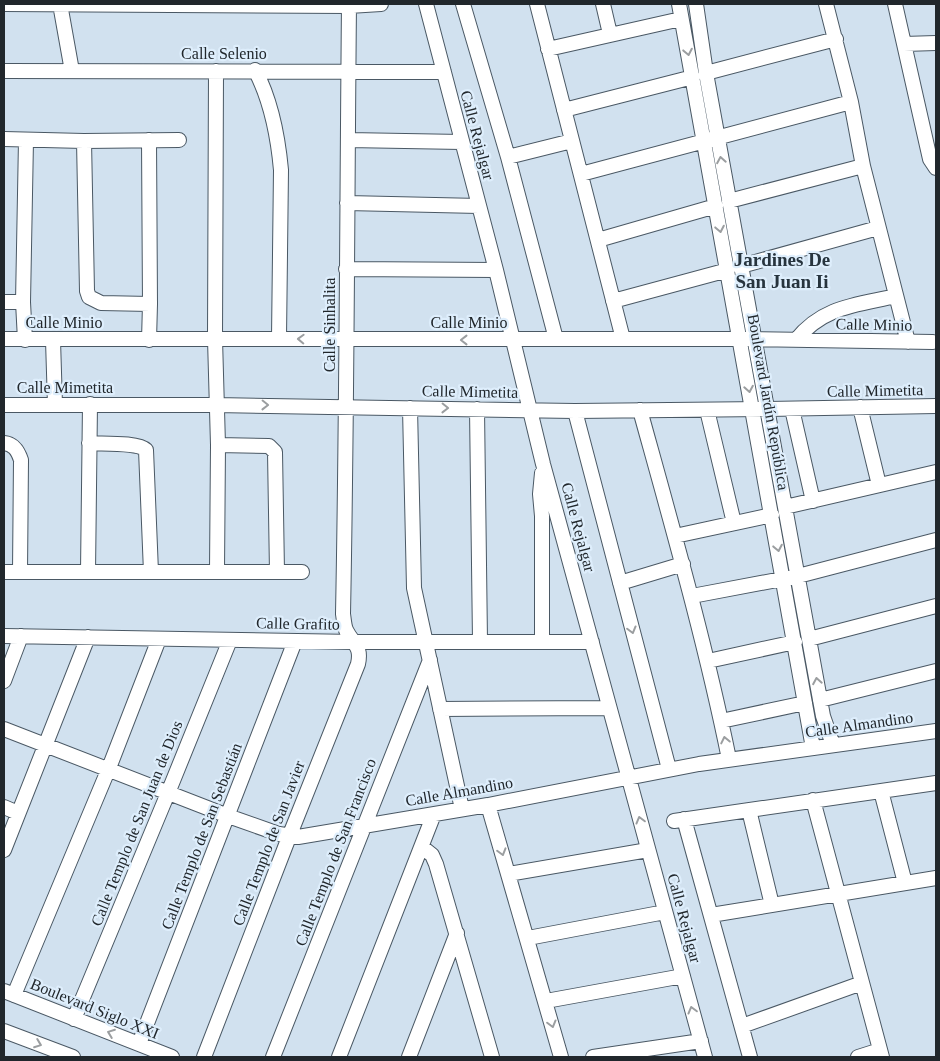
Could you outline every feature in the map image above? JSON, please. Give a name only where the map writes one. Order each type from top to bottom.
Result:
[{"type":"street","points":[[4,4],[381,4]]},
{"type":"street","name":"Calle Rejalgar","points":[[426,4],[496,270],[543,464],[705,1057]]},
{"type":"street","points":[[463,4],[508,157],[556,338]]},
{"type":"street","points":[[537,4],[623,339]]},
{"type":"street","points":[[603,4],[610,34]]},
{"type":"street","name":"Boulevard Jardín República","points":[[679,4],[681,18],[699,75],[734,268],[754,339],[768,410],[785,507],[795,642],[814,748]]},
{"type":"street","name":"Boulevard Jardín República","points":[[699,4],[699,75]]},
{"type":"street","points":[[826,4],[851,102],[863,166],[878,228],[908,342]]},
{"type":"street","points":[[894,4],[930,159],[936,168]]},
{"type":"street","points":[[60,5],[72,71]]},
{"type":"street","name":"Calle Sinhalita","points":[[349,5],[346,269],[347,407],[343,614],[346,629],[355,642]]},
{"type":"street","points":[[548,49],[681,18]]},
{"type":"street","points":[[564,110],[836,39]]},
{"type":"street","points":[[904,44],[936,43]]},
{"type":"street","points":[[255,70],[267,98],[280,150],[279,338]]},
{"type":"street","name":"Calle Selenio","points":[[4,71],[255,70],[444,72]]},
{"type":"street","points":[[216,71],[215,339],[218,445],[217,571]]},
{"type":"street","points":[[581,174],[711,141],[851,102]]},
{"type":"street","points":[[4,139],[56,141],[179,140]]},
{"type":"street","points":[[25,340],[26,140]]},
{"type":"street","points":[[148,140],[149,340]]},
{"type":"street","points":[[348,140],[462,142]]},
{"type":"street","points":[[84,141],[86,290],[89,297],[101,303],[150,304]]},
{"type":"street","points":[[508,157],[572,141]]},
{"type":"street","points":[[598,240],[863,166]]},
{"type":"street","points":[[347,203],[479,206]]},
{"type":"street","points":[[613,301],[878,228]]},
{"type":"street","name":"Boulevard Jardín República","points":[[734,268],[740,339],[772,515],[809,639],[825,726],[833,745]]},
{"type":"street","points":[[346,269],[496,270]]},
{"type":"street","points":[[796,340],[809,325],[837,309],[896,296]]},
{"type":"street","points":[[4,302],[24,302]]},
{"type":"street","name":"Calle Minio","points":[[4,340],[279,338],[512,340],[556,338],[933,342]]},
{"type":"street","points":[[53,340],[55,405]]},
{"type":"street","points":[[88,572],[90,404]]},
{"type":"street","name":"Calle Mimetita","points":[[4,405],[216,405],[530,410],[768,410],[936,406]]},
{"type":"street","points":[[860,407],[879,485]]},
{"type":"street","points":[[410,408],[413,571],[416,603],[462,809]]},
{"type":"street","points":[[477,409],[480,641]]},
{"type":"street","points":[[792,409],[813,501]]},
{"type":"street","points":[[575,410],[669,769]]},
{"type":"street","points":[[640,410],[692,596],[729,759]]},
{"type":"street","points":[[707,410],[734,523]]},
{"type":"street","points":[[4,443],[11,445],[17,450],[21,460],[20,572]]},
{"type":"street","points":[[89,443],[141,446],[146,450],[150,572]]},
{"type":"street","points":[[218,445],[269,446],[275,452],[276,572]]},
{"type":"street","points":[[542,642],[542,516],[540,494],[543,464]]},
{"type":"street","points":[[785,507],[936,472]]},
{"type":"street","points":[[675,536],[772,515]]},
{"type":"street","points":[[692,596],[791,577],[936,540]]},
{"type":"street","points":[[620,583],[683,564]]},
{"type":"street","points":[[4,572],[302,572]]},
{"type":"street","points":[[809,639],[936,606]]},
{"type":"street","name":"Calle Grafito","points":[[4,636],[355,642],[592,642]]},
{"type":"street","points":[[4,681],[21,636]]},
{"type":"street","points":[[4,850],[88,637]]},
{"type":"street","points":[[9,992],[109,768],[158,639]]},
{"type":"street","name":"Calle Templo de San Juan de Dios","points":[[74,1018],[230,640]]},
{"type":"street","name":"Calle Templo de San Sebastián","points":[[139,1044],[295,641]]},
{"type":"street","name":"Calle Templo de San Javier","points":[[204,1057],[358,664],[360,656],[355,642]]},
{"type":"street","points":[[708,661],[795,642]]},
{"type":"street","name":"Calle Templo de San Francisco","points":[[273,1057],[430,660]]},
{"type":"street","points":[[820,700],[936,671]]},
{"type":"street","points":[[721,721],[805,703]]},
{"type":"street","points":[[440,709],[609,708]]},
{"type":"street","name":"Calle Almandino","points":[[4,728],[228,816],[289,837],[306,836],[488,805],[729,759],[936,731]]},
{"type":"street","points":[[750,1057],[711,916],[679,820],[936,783]]},
{"type":"street","points":[[880,791],[905,883]]},
{"type":"street","points":[[813,800],[881,1054],[858,1057]]},
{"type":"street","points":[[488,805],[561,1057]]},
{"type":"street","points":[[4,807],[18,813]]},
{"type":"street","points":[[749,810],[772,905]]},
{"type":"street","points":[[339,1057],[434,814]]},
{"type":"street","points":[[422,847],[432,855],[436,864],[492,1057]]},
{"type":"street","points":[[508,874],[648,850]]},
{"type":"street","points":[[711,916],[936,878]]},
{"type":"street","points":[[528,938],[665,912]]},
{"type":"street","points":[[409,1057],[457,933]]},
{"type":"street","points":[[546,1001],[683,976]]},
{"type":"street","points":[[742,1026],[862,983]]},
{"type":"street","name":"Boulevard Siglo XXI","points":[[9,992],[172,1057]]},
{"type":"street","points":[[4,1031],[68,1056]]},
{"type":"street","points":[[592,1057],[701,1041]]},
{"type":"district","name":"Jardines De San Juan Ii","points":[[782,270]]}]
